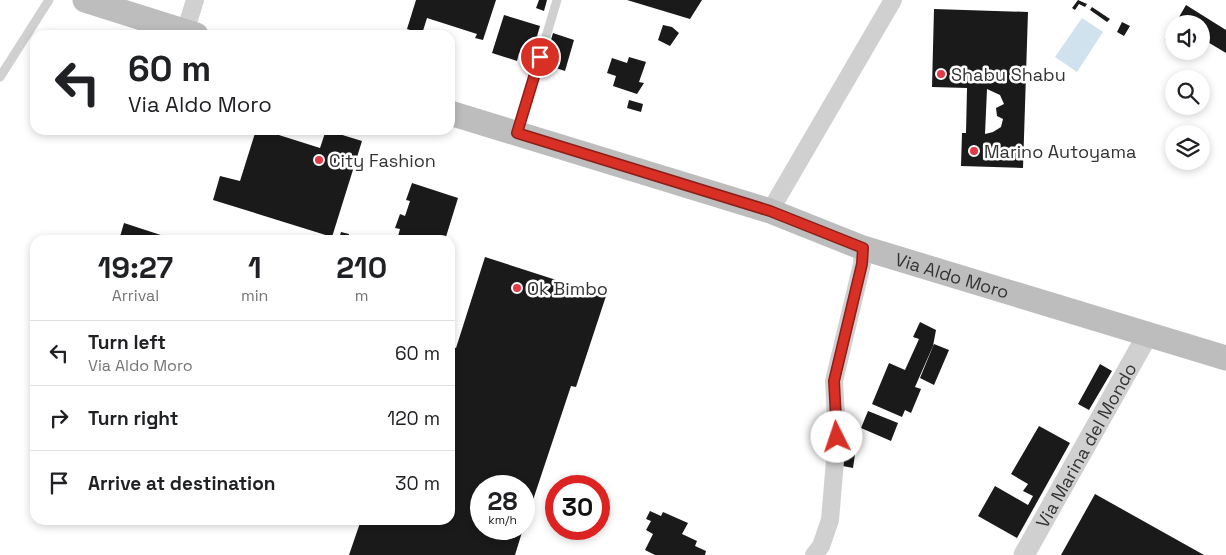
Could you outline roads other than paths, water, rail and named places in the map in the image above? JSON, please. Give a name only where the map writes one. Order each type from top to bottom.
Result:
[{"type":"main road","points":[[85,0],[180,30]]},
{"type":"main road","name":"Via Aldo Moro","points":[[455,114],[770,211],[863,248],[1226,358]]},
{"type":"street","points":[[190,30],[195,0]]},
{"type":"street","points":[[770,211],[893,0]]},
{"type":"street","points":[[814,555],[821,546],[830,520],[837,437],[834,381],[862,264],[863,248]]},
{"type":"street","name":"Via Marina del Mondo","points":[[1024,555],[1148,334]]},
{"type":"lane","points":[[0,77],[49,0]]},
{"type":"lane","points":[[517,133],[557,0]]},
{"type":"water","points":[[1082,18],[1103,32],[1077,72],[1055,57]]},
{"type":"place","name":"Shabu Shabu","points":[[941,74]]},
{"type":"place","name":"Marino Autoyama","points":[[974,151]]},
{"type":"place","name":"City Fashion","points":[[319,160]]},
{"type":"place","name":"Ok Bimbo","points":[[517,288]]}]
